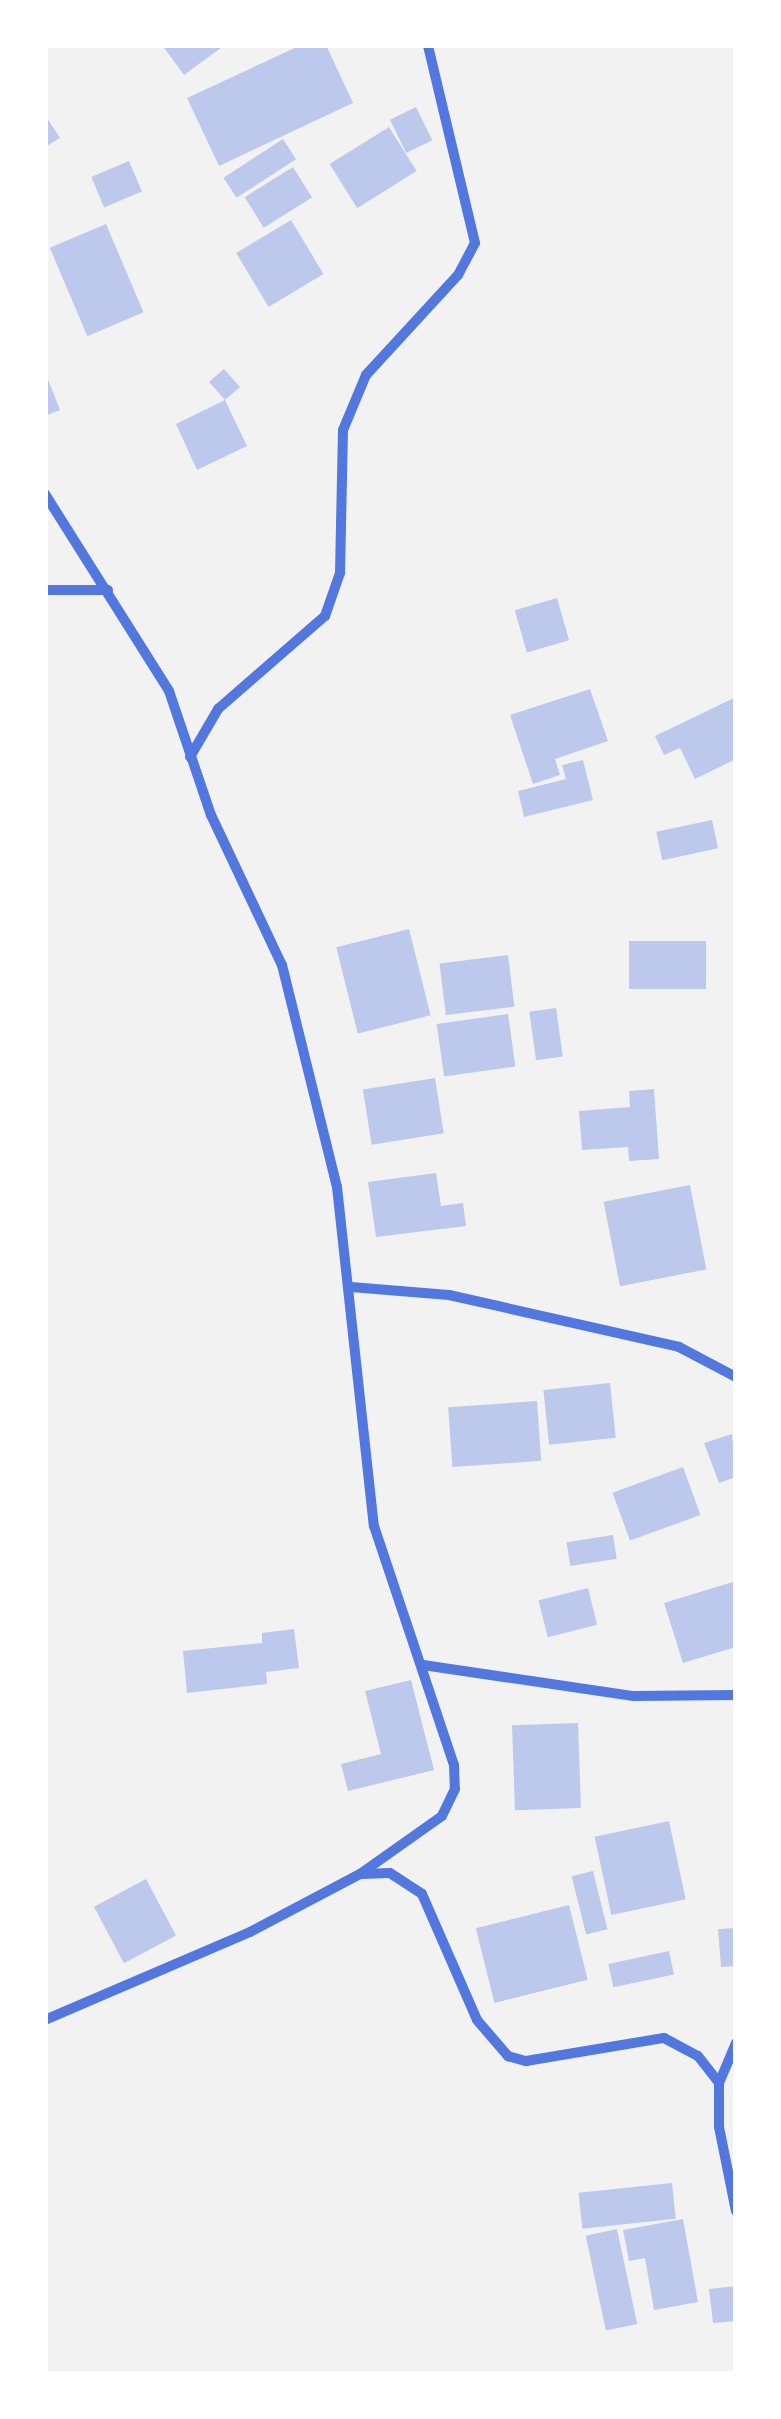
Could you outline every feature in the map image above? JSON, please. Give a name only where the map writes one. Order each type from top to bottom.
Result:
[{"type":"street","points":[[190,757],[218,709],[325,616],[340,573],[343,430],[366,374],[458,275],[475,243],[428,45]]},
{"type":"street","points":[[45,494],[168,690],[190,757],[282,965],[336,1186],[351,1286],[366,1484],[454,1765],[452,1803],[360,1874],[250,1932],[45,2020]]},
{"type":"street","points":[[45,590],[108,590]]},
{"type":"street","points":[[351,1286],[449,1296],[679,1347],[736,1377]]},
{"type":"street","points":[[423,1665],[634,1696],[736,1694]]},
{"type":"street","points":[[360,1874],[390,1873],[422,1894],[477,2020],[508,2056],[526,2060],[664,2038],[698,2056],[719,2084]]},
{"type":"street","points":[[736,2043],[719,2084],[720,2127],[736,2211]]},
{"type":"building","points":[[162,45],[225,45],[184,75]]},
{"type":"building","points":[[301,45],[326,45],[353,103],[219,166],[187,98]]},
{"type":"building","points":[[416,107],[432,140],[406,153],[390,120]]},
{"type":"building","points":[[45,115],[60,138],[45,147]]},
{"type":"building","points":[[389,127],[417,171],[357,208],[330,164]]},
{"type":"building","points":[[283,139],[296,159],[237,198],[223,178]]},
{"type":"building","points":[[129,161],[142,191],[104,207],[91,177]]},
{"type":"building","points":[[293,167],[312,198],[264,228],[245,197]]},
{"type":"building","points":[[291,220],[323,274],[269,307],[236,253]]},
{"type":"building","points":[[106,224],[144,312],[87,336],[50,248]]},
{"type":"building","points":[[224,369],[240,387],[225,400],[209,382]]},
{"type":"building","points":[[45,372],[60,410],[45,416]]},
{"type":"building","points":[[225,400],[247,446],[197,470],[176,424]]},
{"type":"building","points":[[557,598],[569,640],[527,652],[515,610]]},
{"type":"building","points":[[590,689],[608,741],[555,759],[560,775],[533,784],[510,715]]},
{"type":"building","points":[[736,697],[736,759],[695,779],[680,748],[664,755],[655,736]]},
{"type":"building","points":[[583,760],[593,800],[524,817],[518,791],[566,779],[562,765]]},
{"type":"building","points":[[712,820],[718,848],[662,860],[656,832]]},
{"type":"building","points":[[409,929],[431,1015],[358,1034],[336,947]]},
{"type":"building","points":[[629,941],[706,941],[706,989],[629,989]]},
{"type":"building","points":[[508,955],[514,1007],[446,1015],[440,963]]},
{"type":"building","points":[[556,1008],[563,1057],[536,1060],[529,1012]]},
{"type":"building","points":[[508,1014],[515,1066],[444,1077],[437,1024]]},
{"type":"building","points":[[435,1078],[444,1133],[372,1145],[363,1089]]},
{"type":"building","points":[[654,1089],[659,1159],[629,1161],[628,1147],[582,1150],[579,1111],[630,1107],[629,1091]]},
{"type":"building","points":[[436,1173],[441,1206],[463,1203],[466,1226],[376,1237],[368,1182]]},
{"type":"building","points":[[690,1185],[706,1269],[620,1286],[604,1202]]},
{"type":"building","points":[[610,1383],[616,1438],[549,1445],[543,1390]]},
{"type":"building","points":[[537,1401],[541,1461],[452,1467],[448,1407]]},
{"type":"building","points":[[732,1434],[736,1477],[719,1483],[704,1443]]},
{"type":"building","points":[[683,1467],[700,1515],[630,1541],[613,1493]]},
{"type":"building","points":[[613,1535],[617,1559],[570,1566],[567,1542]]},
{"type":"building","points":[[736,1581],[736,1647],[683,1663],[664,1603]]},
{"type":"building","points":[[588,1588],[597,1625],[548,1637],[539,1600]]},
{"type":"building","points":[[294,1629],[299,1668],[266,1672],[267,1684],[187,1693],[183,1651],[262,1643],[262,1633]]},
{"type":"building","points":[[411,1680],[434,1770],[348,1791],[341,1764],[381,1754],[365,1691]]},
{"type":"building","points":[[578,1723],[581,1808],[515,1810],[512,1725]]},
{"type":"building","points":[[669,1821],[686,1899],[611,1915],[595,1837]]},
{"type":"building","points":[[593,1871],[608,1929],[586,1935],[572,1876]]},
{"type":"building","points":[[146,1879],[176,1936],[124,1963],[94,1907]]},
{"type":"building","points":[[569,1905],[588,1980],[494,2003],[476,1928]]},
{"type":"building","points":[[736,1928],[736,1966],[721,1967],[718,1929]]},
{"type":"building","points":[[669,1951],[674,1974],[613,1987],[608,1964]]},
{"type":"building","points":[[672,2183],[676,2219],[582,2229],[579,2193]]},
{"type":"building","points":[[683,2219],[698,2302],[654,2310],[645,2258],[629,2261],[623,2230]]},
{"type":"building","points":[[617,2229],[637,2324],[606,2331],[586,2236]]},
{"type":"building","points":[[736,2286],[736,2321],[713,2323],[709,2289]]}]
